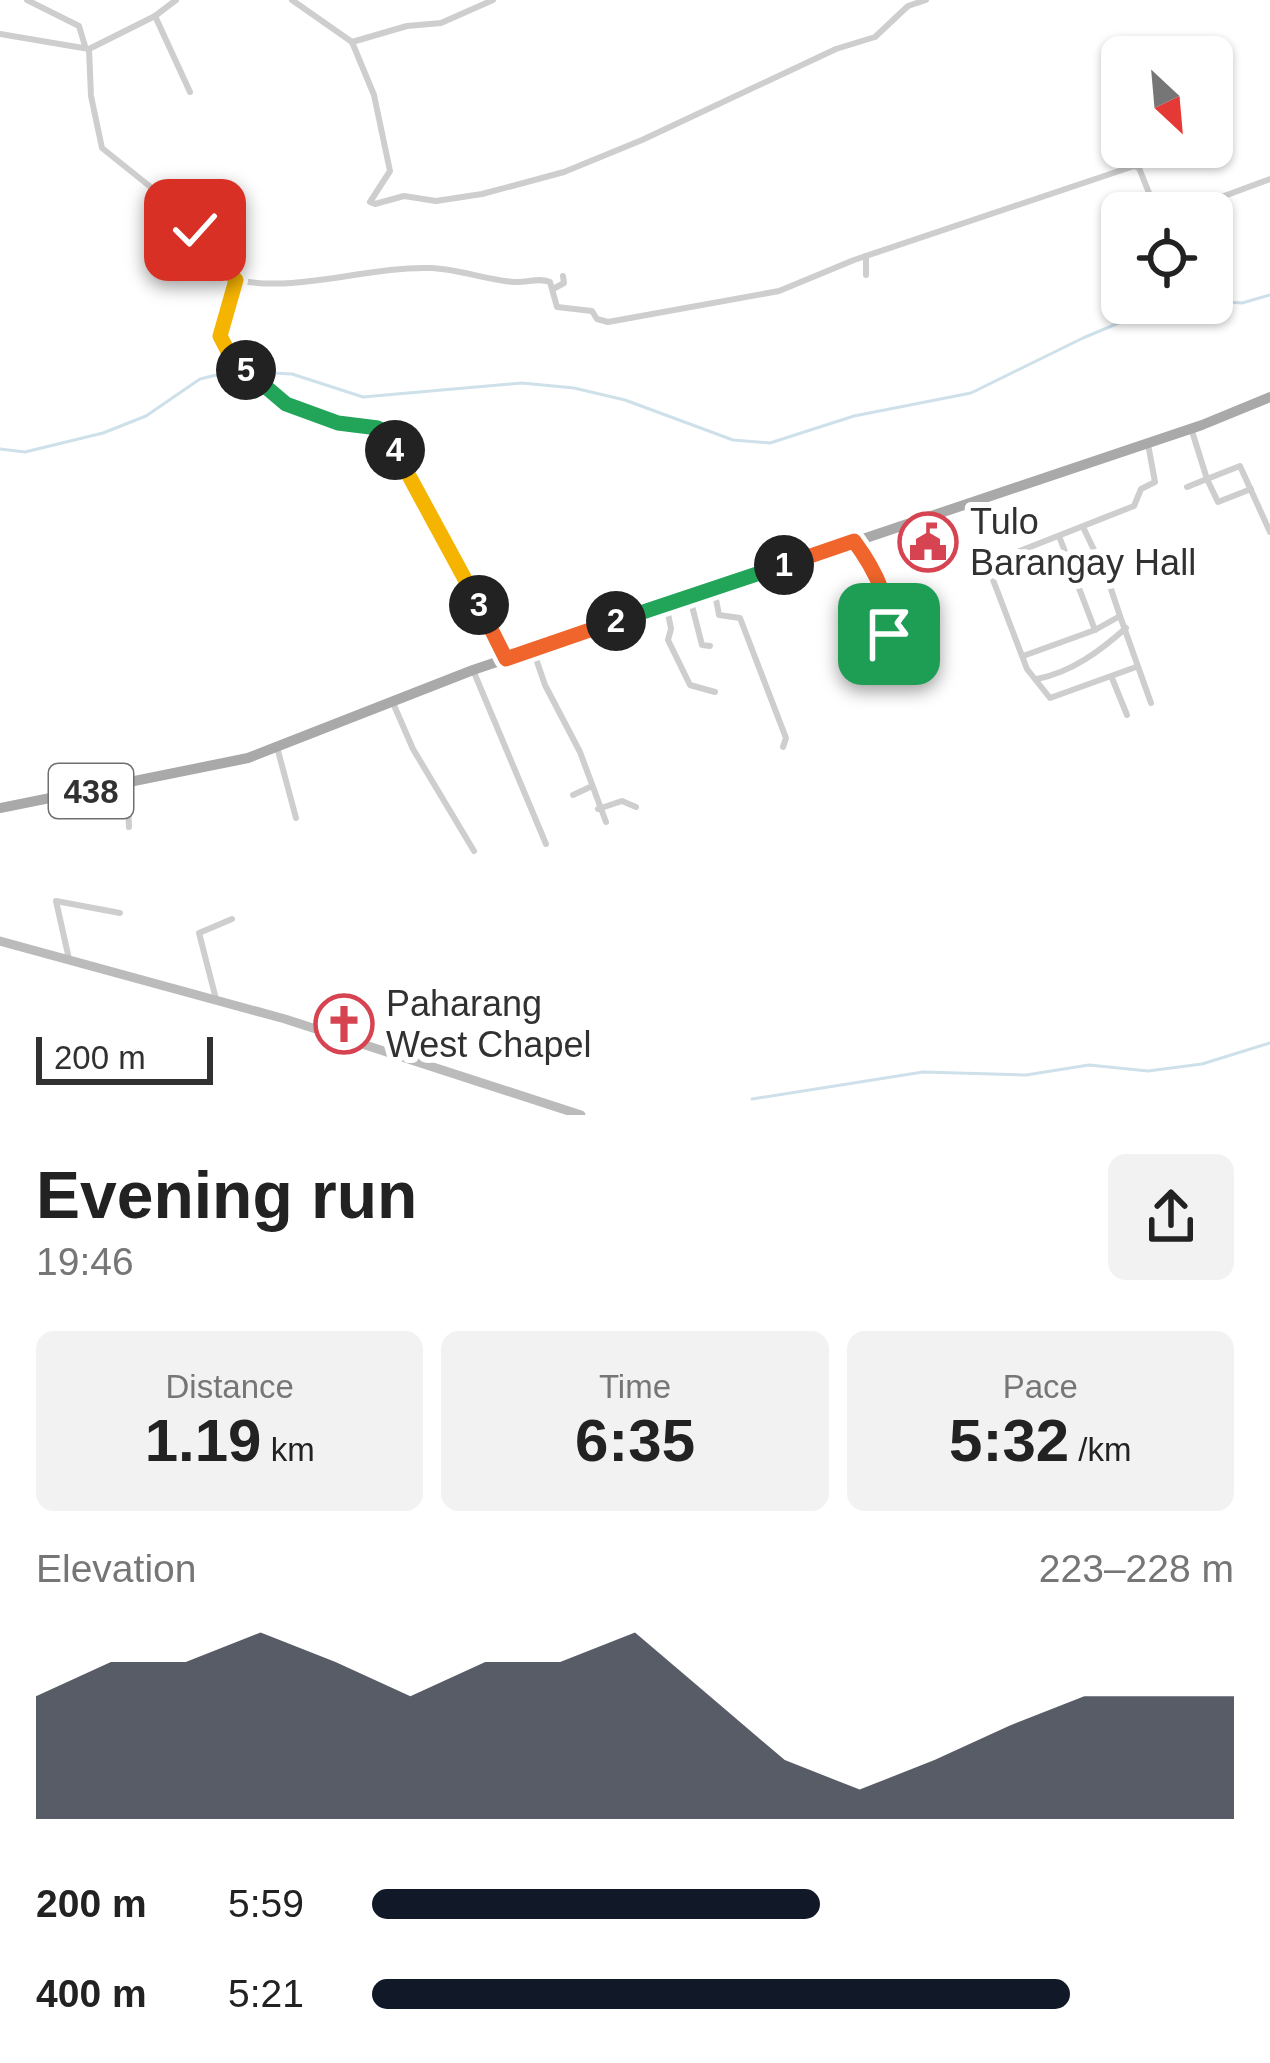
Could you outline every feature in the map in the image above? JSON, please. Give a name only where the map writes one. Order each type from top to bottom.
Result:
[{"type":"main road","name":"438","points":[[0,808],[218,766],[277,747],[473,670],[1191,428],[1270,397]]},
{"type":"street","points":[[27,0],[80,26],[103,148],[173,206],[236,280],[261,284],[432,268],[513,282],[544,278],[560,309],[592,311],[597,320],[608,322],[778,290],[1135,166],[1149,192]]},
{"type":"street","points":[[0,34],[87,48],[155,16],[176,0]]},
{"type":"street","points":[[292,0],[352,42],[374,95],[389,171],[370,202],[382,203],[404,196],[436,201],[498,191],[581,166],[836,50],[875,37],[908,6],[926,0]]},
{"type":"street","points":[[352,42],[406,26],[441,23],[493,0]]},
{"type":"street","points":[[155,16],[190,92]]},
{"type":"street","points":[[1233,193],[1270,179]]},
{"type":"street","points":[[158,233],[179,238],[217,259]]},
{"type":"street","points":[[866,256],[866,275]]},
{"type":"street","points":[[552,290],[564,283],[562,276]]},
{"type":"street","points":[[236,280],[220,336],[232,359],[286,404],[387,434],[506,659]]},
{"type":"street","points":[[1191,428],[1218,502],[1251,489]]},
{"type":"street","points":[[1136,667],[1054,698],[1022,656],[987,561],[1134,506],[1141,489],[1155,482],[1147,441]]},
{"type":"street","points":[[1187,487],[1240,466],[1270,532]]},
{"type":"street","points":[[1083,527],[1107,577],[1150,703]]},
{"type":"street","points":[[1059,536],[1095,630]]},
{"type":"street","points":[[854,541],[885,599],[890,641],[914,653]]},
{"type":"street","points":[[714,589],[718,615],[740,619],[786,739],[783,748]]},
{"type":"street","points":[[690,596],[702,645],[710,646]]},
{"type":"street","points":[[666,604],[671,629],[668,640],[690,685],[716,692]]},
{"type":"street","points":[[1022,656],[1120,616]]},
{"type":"street","points":[[1035,679],[1060,673],[1099,652],[1126,628]]},
{"type":"street","points":[[533,650],[545,686],[580,752],[605,821]]},
{"type":"street","points":[[473,670],[546,844]]},
{"type":"street","points":[[1112,678],[1126,715]]},
{"type":"street","points":[[392,700],[413,749],[474,851]]},
{"type":"street","points":[[277,747],[296,818]]},
{"type":"street","points":[[127,784],[129,827]]},
{"type":"street","points":[[573,796],[590,788]]},
{"type":"street","points":[[598,809],[624,801],[636,807]]},
{"type":"street","points":[[69,959],[56,901],[120,913]]},
{"type":"street","points":[[216,999],[199,933],[232,919]]},
{"type":"street","points":[[0,941],[216,999],[580,1115]]},
{"type":"waterway","points":[[1233,302],[1270,295]]},
{"type":"waterway","points":[[0,449],[25,452],[103,433],[146,416],[200,379],[233,371],[292,374],[363,397],[522,383],[574,388],[625,400],[733,440],[770,443],[854,416],[971,393],[1116,324]]},
{"type":"waterway","points":[[752,1099],[923,1072],[1026,1075],[1089,1065],[1148,1071],[1202,1064],[1270,1043]]},
{"type":"place","name":"Tulo Barangay Hall","points":[[928,542]]},
{"type":"place","name":"Paharang West Chapel","points":[[344,1024]]},
{"type":"route","points":[[195,230],[236,280],[220,336],[232,359],[286,404],[387,434],[506,659],[854,541],[885,599],[889,634]]}]
